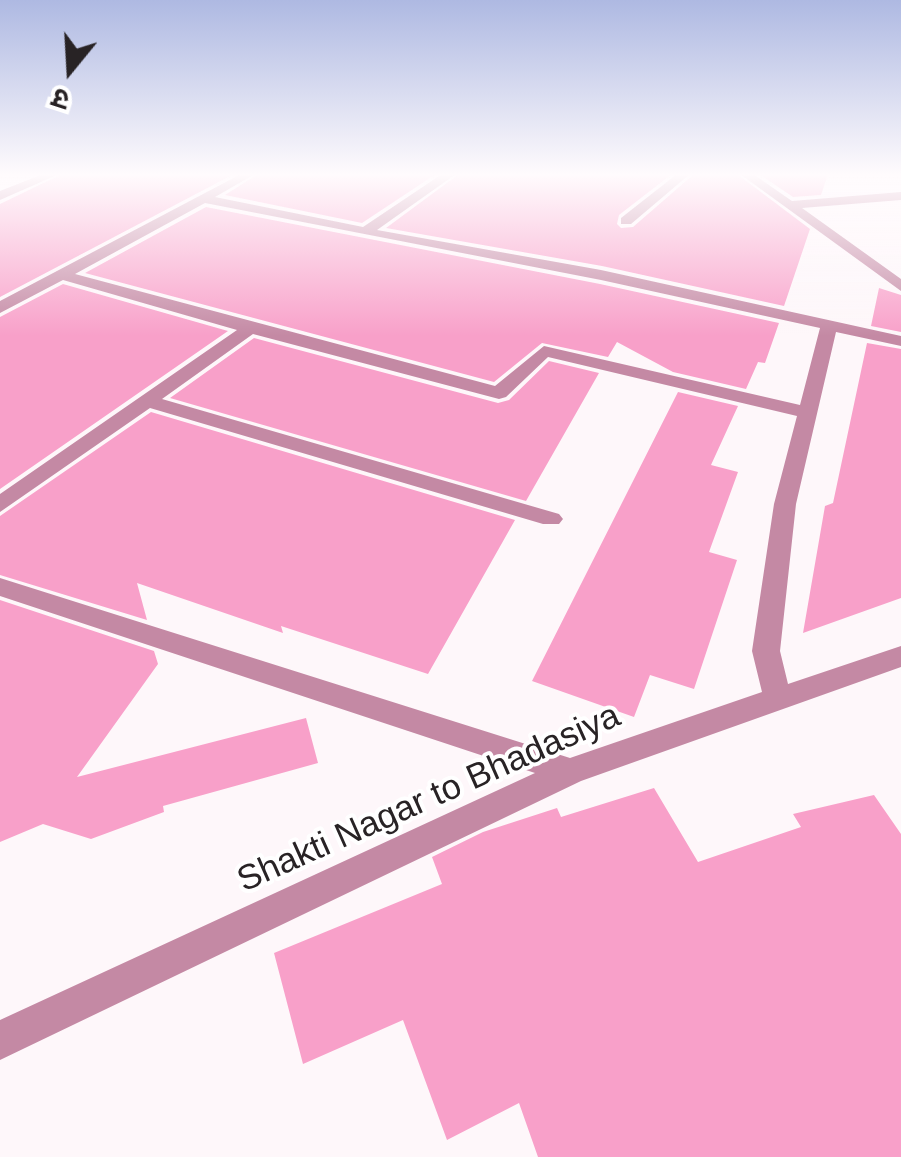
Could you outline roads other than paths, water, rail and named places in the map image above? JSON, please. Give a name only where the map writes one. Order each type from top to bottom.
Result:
[{"type":"street","points":[[0,308],[150,228]]},
{"type":"street","points":[[345,228],[601,275],[901,340]]},
{"type":"street","points":[[365,232],[371,228]]},
{"type":"street","points":[[822,228],[901,286]]},
{"type":"street","points":[[62,275],[499,393],[544,351],[809,413]]},
{"type":"street","points":[[778,699],[766,651],[786,504],[829,327]]},
{"type":"street","points":[[0,505],[250,328]]},
{"type":"street","points":[[146,401],[551,519]]},
{"type":"street","points":[[0,586],[570,771]]},
{"type":"street","name":"Shakti Nagar to Bhadasiya","points":[[0,1040],[570,771],[901,656]]}]
